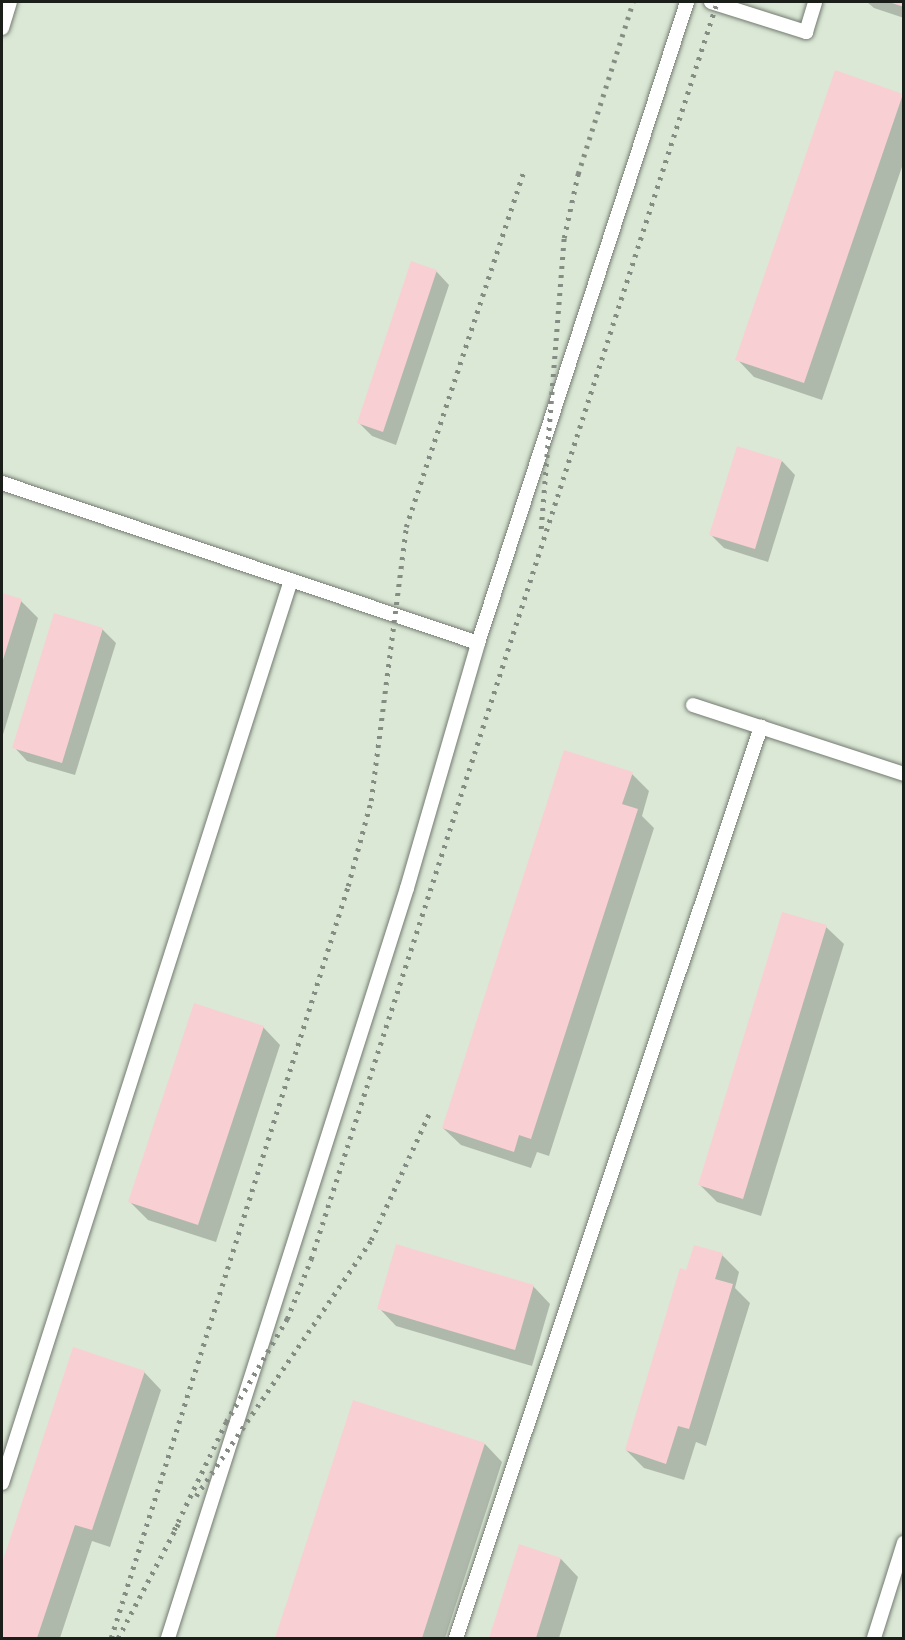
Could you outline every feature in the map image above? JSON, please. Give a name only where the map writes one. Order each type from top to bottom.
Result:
[{"type":"lane","points":[[2,28],[10,2]]},
{"type":"lane","points":[[168,1638],[404,900],[478,643],[687,2]]},
{"type":"lane","points":[[711,2],[806,32],[815,2]]},
{"type":"lane","points":[[2,483],[478,643]]},
{"type":"lane","points":[[2,1483],[291,580]]},
{"type":"lane","points":[[693,705],[903,774]]},
{"type":"lane","points":[[456,1638],[761,728]]},
{"type":"lane","points":[[874,1638],[903,1543]]},
{"type":"shaded area","points":[[2,2],[903,2],[903,1638],[2,1638]]},
{"type":"building","points":[[889,2],[904,2],[904,7]]},
{"type":"building","points":[[835,70],[903,94],[804,383],[735,360]]},
{"type":"building","points":[[411,261],[437,270],[383,432],[357,423]]},
{"type":"building","points":[[737,446],[782,460],[755,549],[709,535]]},
{"type":"building","points":[[2,593],[22,599],[2,663]]},
{"type":"building","points":[[54,613],[103,628],[62,763],[12,748]]},
{"type":"building","points":[[564,750],[633,772],[622,804],[638,809],[531,1139],[519,1135],[514,1152],[442,1128]]},
{"type":"building","points":[[782,912],[827,925],[743,1199],[698,1185]]},
{"type":"building","points":[[194,1003],[264,1026],[198,1225],[128,1202]]},
{"type":"building","points":[[396,1244],[534,1285],[515,1350],[377,1309]]},
{"type":"building","points":[[694,1245],[723,1253],[715,1279],[733,1284],[689,1429],[678,1426],[666,1464],[625,1450],[680,1268],[686,1270]]},
{"type":"building","points":[[73,1347],[145,1371],[92,1530],[75,1525],[37,1638],[2,1638],[2,1563]]},
{"type":"building","points":[[353,1400],[485,1443],[422,1638],[275,1638]]},
{"type":"building","points":[[519,1544],[561,1558],[536,1638],[489,1638]]},
{"type":"railway","points":[[541,529],[564,238],[578,174],[633,2]]},
{"type":"railway","points":[[174,1530],[226,1422],[287,1319],[311,1259],[717,2]]},
{"type":"railway","points":[[111,1638],[348,886],[371,801],[406,527],[523,173]]},
{"type":"railway","points":[[196,1496],[371,1240],[429,1114]]},
{"type":"railway","points":[[118,1638],[178,1524]]}]
